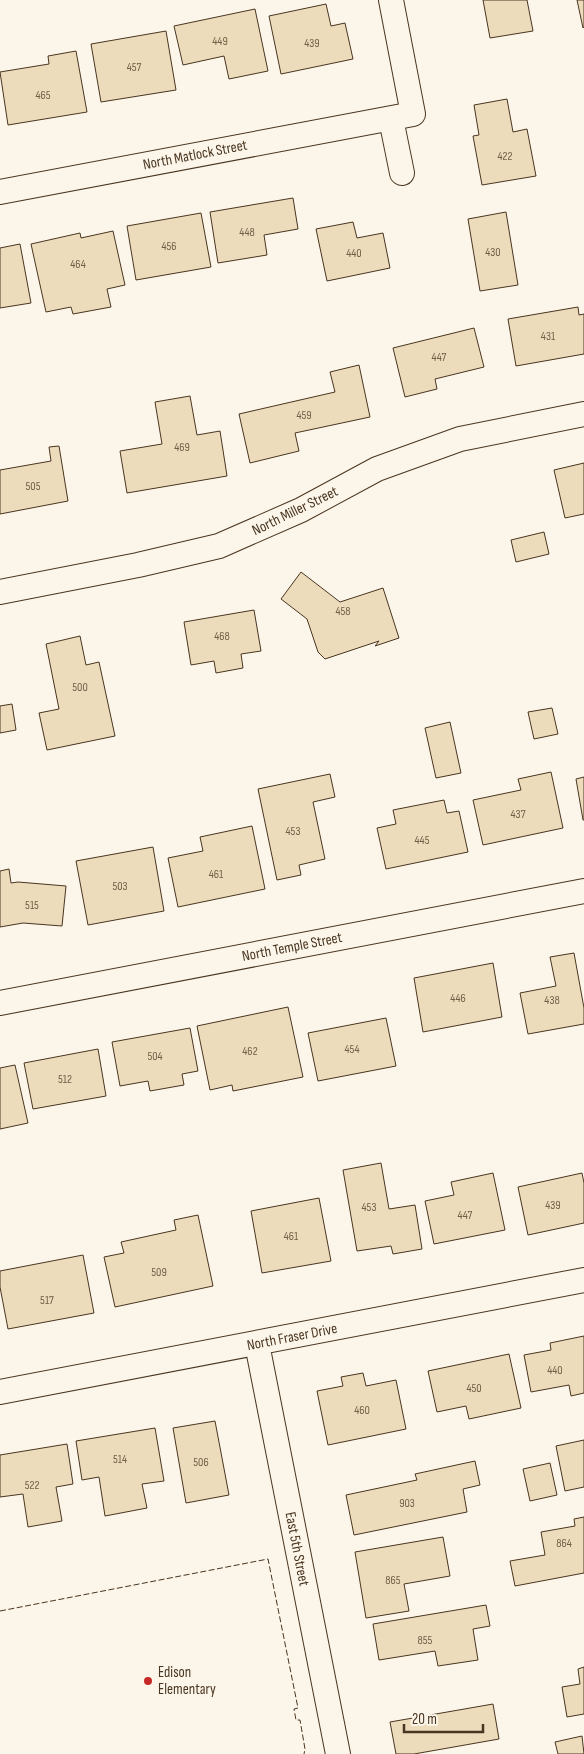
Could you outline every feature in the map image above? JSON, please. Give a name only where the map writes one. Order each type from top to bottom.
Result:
[{"type":"street","name":"North Matlock Street","points":[[0,192],[413,114],[391,0]]},
{"type":"street","points":[[391,118],[402,173]]},
{"type":"street","name":"North Miller Street","points":[[0,592],[138,565],[219,546],[301,510],[376,469],[460,439],[584,414]]},
{"type":"street","name":"North Temple Street","points":[[0,1002],[584,891]]},
{"type":"street","name":"North Fraser Drive","points":[[0,1392],[584,1280]]},
{"type":"street","name":"East 5th Street","points":[[256,1344],[338,1754]]},
{"type":"building","points":[[483,0],[527,0],[533,31],[490,38]]},
{"type":"building","points":[[577,0],[584,0],[583,28]]},
{"type":"building","points":[[326,4],[331,26],[345,23],[353,59],[281,74],[269,16]]},
{"type":"building","points":[[255,9],[268,71],[229,79],[224,56],[183,65],[174,26]]},
{"type":"building","points":[[166,31],[176,90],[101,102],[91,44]]},
{"type":"building","points":[[76,51],[87,112],[8,125],[0,72],[49,64],[48,56]]},
{"type":"building","points":[[507,99],[513,132],[527,129],[536,176],[482,185],[473,136],[479,135],[474,105]]},
{"type":"building","points":[[293,198],[298,229],[264,235],[267,255],[218,263],[210,212]]},
{"type":"building","points":[[506,212],[518,285],[480,291],[468,219]]},
{"type":"building","points":[[201,213],[211,267],[136,280],[127,226]]},
{"type":"building","points":[[353,222],[357,238],[383,233],[390,268],[327,281],[316,229]]},
{"type":"building","points":[[113,231],[125,285],[107,289],[111,307],[73,314],[71,307],[46,312],[31,244],[80,233],[81,238]]},
{"type":"building","points":[[20,244],[31,303],[0,308],[0,248]]},
{"type":"building","points":[[578,307],[579,315],[584,314],[584,354],[516,366],[508,319]]},
{"type":"building","points":[[474,328],[484,367],[435,379],[437,389],[405,397],[393,348]]},
{"type":"building","points":[[359,365],[370,417],[295,433],[299,451],[250,463],[239,414],[335,392],[330,372]]},
{"type":"building","points":[[190,396],[197,435],[220,431],[227,476],[127,493],[120,451],[162,444],[155,402]]},
{"type":"building","points":[[59,446],[68,501],[0,514],[0,470],[51,461],[49,447]]},
{"type":"building","points":[[584,463],[584,514],[565,518],[554,470]]},
{"type":"building","points":[[544,532],[549,554],[516,562],[511,540]]},
{"type":"building","points":[[301,572],[340,602],[383,588],[399,638],[375,646],[379,641],[325,659],[318,652],[307,619],[281,599]]},
{"type":"building","points":[[254,610],[261,651],[241,654],[243,668],[216,673],[214,661],[191,665],[184,622]]},
{"type":"building","points":[[80,636],[86,665],[99,662],[115,736],[47,750],[39,713],[59,709],[46,644]]},
{"type":"building","points":[[12,704],[16,730],[0,733],[0,706]]},
{"type":"building","points":[[552,708],[558,734],[534,739],[528,712]]},
{"type":"building","points":[[450,722],[461,773],[436,778],[425,728]]},
{"type":"building","points":[[551,772],[563,828],[483,845],[473,800],[521,790],[518,779]]},
{"type":"building","points":[[330,774],[335,797],[313,802],[325,859],[299,865],[301,875],[277,880],[258,789]]},
{"type":"building","points":[[584,777],[584,820],[583,820],[576,779]]},
{"type":"building","points":[[444,800],[447,813],[459,811],[468,852],[386,869],[377,828],[396,824],[393,810]]},
{"type":"building","points":[[252,826],[265,889],[178,907],[168,858],[203,851],[200,837]]},
{"type":"building","points":[[153,847],[164,911],[88,925],[76,861]]},
{"type":"building","points":[[9,869],[11,883],[66,886],[62,926],[23,923],[0,927],[0,871]]},
{"type":"building","points":[[574,953],[584,1008],[584,1024],[528,1034],[520,993],[556,986],[550,957]]},
{"type":"building","points":[[493,963],[502,1017],[423,1032],[414,978]]},
{"type":"building","points":[[288,1007],[303,1077],[233,1091],[232,1085],[210,1090],[197,1026]]},
{"type":"building","points":[[386,1018],[396,1066],[318,1081],[308,1033]]},
{"type":"building","points":[[190,1028],[198,1071],[182,1074],[184,1085],[150,1091],[148,1081],[120,1086],[112,1042]]},
{"type":"building","points":[[98,1049],[106,1096],[33,1109],[24,1063]]},
{"type":"building","points":[[15,1065],[28,1123],[0,1129],[0,1068]]},
{"type":"building","points":[[381,1163],[389,1209],[415,1205],[422,1249],[393,1254],[391,1246],[357,1251],[343,1170]]},
{"type":"building","points":[[493,1173],[505,1230],[434,1244],[425,1201],[454,1195],[451,1182]]},
{"type":"building","points":[[582,1173],[584,1183],[584,1223],[528,1235],[518,1187]]},
{"type":"building","points":[[319,1198],[331,1261],[262,1273],[251,1211]]},
{"type":"building","points":[[198,1215],[213,1286],[115,1307],[104,1257],[124,1253],[121,1242],[176,1230],[174,1220]]},
{"type":"building","points":[[83,1255],[94,1313],[8,1329],[0,1287],[0,1271]]},
{"type":"building","points":[[584,1336],[584,1393],[571,1396],[569,1385],[531,1392],[524,1355],[551,1350],[550,1343]]},
{"type":"building","points":[[509,1354],[521,1408],[469,1419],[466,1406],[437,1412],[428,1371]]},
{"type":"building","points":[[363,1373],[366,1386],[396,1380],[406,1429],[328,1445],[317,1391],[343,1386],[341,1377]]},
{"type":"building","points":[[215,1421],[229,1495],[186,1503],[173,1428]]},
{"type":"building","points":[[155,1428],[164,1481],[142,1484],[147,1508],[105,1516],[99,1477],[82,1480],[76,1441]]},
{"type":"building","points":[[584,1440],[584,1487],[565,1491],[556,1446]]},
{"type":"building","points":[[67,1444],[73,1484],[56,1487],[62,1521],[28,1527],[23,1494],[0,1497],[0,1455]]},
{"type":"building","points":[[475,1461],[480,1485],[463,1489],[467,1512],[354,1535],[346,1495],[417,1480],[415,1474]]},
{"type":"building","points":[[550,1463],[557,1495],[530,1501],[523,1469]]},
{"type":"building","points":[[584,1517],[584,1573],[515,1586],[510,1561],[545,1555],[541,1532],[575,1526],[574,1519]]},
{"type":"building","points":[[443,1537],[450,1576],[404,1584],[409,1611],[366,1618],[355,1552]]},
{"type":"building","points":[[486,1605],[490,1626],[473,1629],[478,1660],[438,1666],[435,1651],[379,1660],[373,1624]]},
{"type":"building","points":[[584,1667],[584,1714],[567,1717],[562,1687],[580,1684],[578,1669]]},
{"type":"building","points":[[493,1704],[499,1739],[414,1754],[396,1754],[390,1722]]},
{"type":"building","points":[[582,1736],[584,1754],[558,1754],[555,1742]]},
{"type":"fence","points":[[0,1611],[268,1559],[298,1708],[294,1709],[296,1720],[300,1720],[305,1749],[304,1754]]},
{"type":"place","name":"Edison Elementary","points":[[148,1681]]}]
